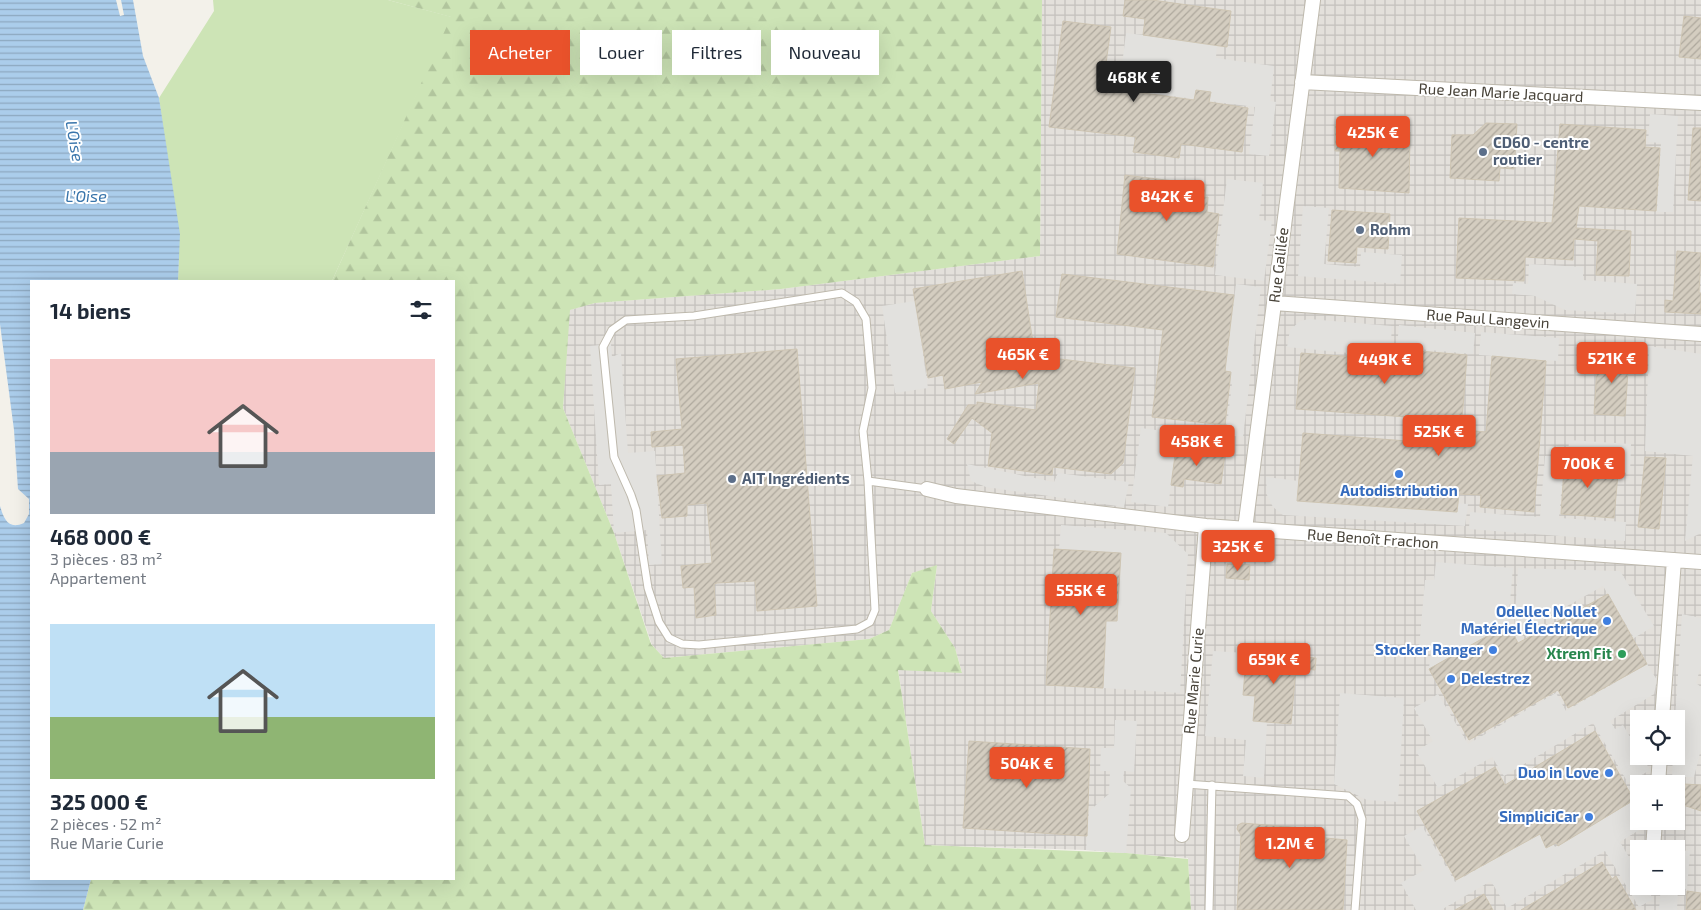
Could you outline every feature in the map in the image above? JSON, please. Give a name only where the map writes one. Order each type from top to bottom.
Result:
[{"type":"street","name":"Rue Galilée","points":[[1245,529],[1313,0]]},
{"type":"street","name":"Rue Jean Marie Jacquard","points":[[1302,82],[1701,103]]},
{"type":"street","name":"Rue Paul Langevin","points":[[1274,303],[1701,334]]},
{"type":"street","name":"Rue Benoît Frachon","points":[[927,489],[956,496],[1206,526],[1701,562]]},
{"type":"street","name":"Rue Marie Curie","points":[[1182,835],[1206,526]]},
{"type":"street","points":[[1663,710],[1674,560]]},
{"type":"lane","points":[[842,293],[856,302],[866,319],[872,388],[863,431],[868,481],[875,610],[870,622],[857,629],[699,645],[682,644],[670,638],[659,622],[648,588],[633,502],[614,457],[603,347],[612,330],[626,320],[694,316],[842,293]]},
{"type":"lane","points":[[868,481],[927,489]]},
{"type":"lane","points":[[1186,784],[1348,796],[1357,804],[1362,819],[1355,910]]},
{"type":"lane","points":[[1209,910],[1212,785]]},
{"type":"shaded area","points":[[1042,0],[1701,0],[1701,910],[1191,910],[1188,858],[1086,850],[925,845],[898,669],[962,672],[955,648],[931,611],[937,566],[912,573],[889,630],[869,639],[664,658],[652,645],[614,533],[563,408],[569,310],[595,303],[781,289],[1040,256]]},
{"type":"shaded area","points":[[1126,33],[1217,44],[1216,58],[1274,66],[1270,101],[1276,102],[1269,156],[1249,154],[1255,107],[1119,89]]},
{"type":"shaded area","points":[[1650,114],[1678,116],[1673,212],[1657,212],[1661,143],[1648,142]]},
{"type":"shaded area","points":[[1227,179],[1263,183],[1259,220],[1272,221],[1264,281],[1215,275]]},
{"type":"shaded area","points":[[1303,206],[1329,208],[1324,264],[1360,267],[1361,252],[1402,255],[1400,284],[1298,276]]},
{"type":"shaded area","points":[[1529,264],[1583,267],[1583,280],[1637,284],[1635,314],[1565,310],[1535,296],[1512,294],[1513,283],[1528,284]]},
{"type":"shaded area","points":[[1236,284],[1261,287],[1243,437],[1226,435],[1232,383],[1224,381]]},
{"type":"shaded area","points":[[915,301],[928,388],[895,393],[882,306]]},
{"type":"shaded area","points":[[1309,319],[1392,326],[1390,357],[1287,347],[1290,330],[1300,321]]},
{"type":"shaded area","points":[[1399,325],[1475,333],[1473,354],[1397,347]]},
{"type":"shaded area","points":[[1481,332],[1559,338],[1558,361],[1479,355]]},
{"type":"shaded area","points":[[611,344],[612,357],[621,353],[628,453],[655,451],[662,564],[649,565],[647,530],[614,533],[611,484],[599,485],[590,346]]},
{"type":"shaded area","points":[[1649,346],[1701,354],[1701,533],[1685,541],[1693,456],[1645,451]]},
{"type":"shaded area","points":[[1141,428],[1178,433],[1168,507],[1131,502]]},
{"type":"shaded area","points":[[1569,440],[1631,444],[1630,473],[1601,471],[1601,458],[1568,457]]},
{"type":"shaded area","points":[[1545,456],[1564,457],[1559,518],[1626,522],[1625,541],[1469,529],[1470,512],[1540,517]]},
{"type":"shaded area","points":[[967,464],[1054,482],[1058,473],[1129,482],[1124,507],[986,487],[971,481]]},
{"type":"shaded area","points":[[1266,477],[1299,481],[1297,492],[1468,504],[1465,526],[1283,515],[1273,507],[1267,495]]},
{"type":"shaded area","points":[[1061,525],[1166,533],[1188,554],[1180,693],[1103,688],[1106,621],[1117,621],[1121,553],[1059,549]]},
{"type":"shaded area","points":[[1436,562],[1513,568],[1508,624],[1429,669],[1431,649],[1419,648],[1425,580],[1434,580]]},
{"type":"shaded area","points":[[1518,568],[1620,571],[1654,626],[1634,638],[1603,586],[1522,631],[1514,630]]},
{"type":"shaded area","points":[[1682,614],[1701,618],[1701,666],[1696,683],[1701,687],[1701,749],[1694,777],[1672,775],[1673,765],[1685,765],[1685,710],[1676,710]]},
{"type":"shaded area","points":[[1213,651],[1246,653],[1243,695],[1255,696],[1253,720],[1267,722],[1264,778],[1243,776],[1246,740],[1205,736]]},
{"type":"shaded area","points":[[1647,664],[1657,680],[1654,694],[1610,721],[1615,729],[1623,725],[1630,737],[1630,765],[1647,765],[1650,770],[1642,775],[1630,775],[1630,782],[1628,783],[1593,723],[1504,776],[1492,757],[1438,788],[1416,751],[1433,741],[1414,708],[1438,694],[1468,744],[1556,693],[1566,711]]},
{"type":"shaded area","points":[[1340,693],[1404,698],[1398,802],[1367,800],[1334,784]]},
{"type":"shaded area","points":[[1115,720],[1137,721],[1134,772],[1124,771],[1123,781],[1131,788],[1126,853],[1086,850],[1089,811],[1109,794],[1110,771],[1100,771],[1101,748],[1114,748]]},
{"type":"shaded area","points":[[1630,803],[1630,830],[1639,830],[1620,842],[1630,859],[1630,892],[1605,851],[1507,908],[1491,881],[1441,910],[1416,910],[1401,883],[1424,870],[1404,836],[1422,826],[1455,882],[1545,830],[1555,847]]},
{"type":"shaded area","points":[[1685,851],[1690,851],[1687,889],[1685,889]]},
{"type":"shaded area","points":[[1632,895],[1651,895],[1653,899],[1639,907]]},
{"type":"shaded area","points":[[1660,895],[1678,895],[1677,910],[1659,910]]},
{"type":"green space","points":[[213,0],[388,0],[452,17],[332,280],[178,280],[179,244],[159,98],[214,11]]},
{"type":"green space","points":[[388,0],[1042,0],[1040,256],[781,289],[595,303],[570,310],[563,408],[614,533],[651,644],[664,658],[869,639],[889,630],[912,573],[937,565],[931,611],[955,648],[962,673],[898,670],[925,845],[1126,853],[1188,859],[1191,910],[83,910],[91,880],[455,880],[455,280],[332,280],[451,17]]},
{"type":"water","name":"L’Oise","points":[[0,0],[116,0],[120,16],[124,15],[121,0],[133,0],[143,56],[159,98],[180,234],[178,280],[30,280],[30,880],[91,880],[83,910],[0,910],[0,506],[5,519],[10,524],[19,525],[24,523],[29,514],[29,499],[18,489],[14,430],[0,324]]},
{"type":"building","points":[[1125,0],[1152,0],[1231,11],[1227,47],[1143,35],[1145,19],[1123,16]]},
{"type":"building","points":[[1684,16],[1701,18],[1701,59],[1679,57]]},
{"type":"building","points":[[1063,21],[1111,27],[1104,78],[1122,80],[1121,90],[1194,100],[1196,90],[1211,92],[1209,102],[1248,108],[1242,152],[1181,144],[1179,158],[1133,152],[1136,137],[1049,127]]},
{"type":"building","points":[[1340,120],[1360,120],[1360,129],[1410,132],[1409,193],[1339,188],[1340,151],[1335,151],[1335,125]]},
{"type":"building","name":"CD60 - centre routier","points":[[1486,123],[1517,124],[1514,169],[1500,168],[1499,181],[1450,178],[1452,135],[1473,135]]},
{"type":"building","points":[[1560,124],[1646,130],[1645,147],[1660,148],[1656,211],[1579,206],[1576,228],[1631,231],[1629,276],[1596,275],[1598,241],[1574,239],[1573,260],[1525,257],[1524,281],[1456,278],[1459,218],[1552,223]]},
{"type":"building","points":[[1693,128],[1701,128],[1701,201],[1688,200]]},
{"type":"building","points":[[1125,175],[1206,185],[1205,197],[1208,197],[1207,212],[1219,214],[1213,267],[1117,254]]},
{"type":"building","name":"Rohm","points":[[1332,210],[1390,214],[1388,249],[1357,247],[1356,263],[1328,261]]},
{"type":"building","points":[[1677,251],[1701,253],[1699,293],[1701,293],[1701,314],[1665,312],[1665,300],[1673,301]]},
{"type":"building","points":[[1022,271],[1035,356],[1135,368],[1123,463],[1111,474],[1053,467],[1052,475],[988,466],[992,433],[972,418],[954,444],[947,439],[968,405],[977,405],[977,402],[1036,410],[1039,383],[975,394],[982,382],[945,389],[943,375],[928,378],[913,289]]},
{"type":"building","points":[[1062,274],[1234,295],[1225,371],[1231,372],[1225,425],[1152,417],[1163,330],[1056,317]]},
{"type":"building","name":"AIT Ingrédients","points":[[797,349],[817,606],[757,611],[755,581],[717,583],[714,584],[716,615],[696,618],[694,587],[683,588],[681,566],[712,563],[707,503],[687,505],[687,516],[662,518],[657,476],[685,473],[683,445],[652,447],[651,432],[682,429],[676,359]]},
{"type":"building","points":[[1394,349],[1467,355],[1462,421],[1296,409],[1301,353],[1393,360]]},
{"type":"building","points":[[1598,353],[1629,355],[1625,416],[1594,414]]},
{"type":"building","points":[[1492,356],[1546,361],[1534,512],[1480,507],[1481,495],[1459,494],[1457,512],[1297,501],[1303,433],[1407,441],[1407,439],[1422,443],[1473,447],[1474,431],[1486,432]]},
{"type":"building","points":[[1176,448],[1225,454],[1221,484],[1184,479],[1183,487],[1171,485]]},
{"type":"building","points":[[1565,454],[1592,456],[1591,472],[1618,474],[1614,518],[1561,514]]},
{"type":"building","points":[[1645,457],[1666,458],[1659,529],[1638,527]]},
{"type":"building","points":[[1054,549],[1121,553],[1117,621],[1106,621],[1103,688],[1046,685]]},
{"type":"building","points":[[1227,564],[1250,565],[1249,580],[1226,578]]},
{"type":"building","points":[[1608,594],[1647,664],[1568,708],[1558,690],[1469,740],[1429,669],[1508,624],[1518,643]]},
{"type":"building","points":[[1256,653],[1316,658],[1315,670],[1296,668],[1291,724],[1253,721],[1255,696],[1243,695],[1246,659],[1255,660]]},
{"type":"building","points":[[1595,731],[1630,793],[1630,802],[1558,846],[1556,843],[1546,848],[1540,834],[1456,880],[1417,811],[1495,767],[1505,785]]},
{"type":"building","points":[[969,741],[1090,749],[1087,836],[963,828]]},
{"type":"building","points":[[1685,784],[1701,785],[1701,811],[1685,806]]},
{"type":"building","points":[[1242,823],[1316,829],[1315,837],[1347,840],[1343,910],[1237,910],[1241,835],[1237,829],[1238,825]]},
{"type":"building","points":[[1602,862],[1612,879],[1616,876],[1636,910],[1521,910]]},
{"type":"building","points":[[1687,891],[1701,893],[1701,910],[1686,910]]},
{"type":"building","points":[[1484,894],[1493,910],[1455,910]]},
{"type":"place","name":"CD60 - centre routier","points":[[1483,152]]},
{"type":"place","name":"Rohm","points":[[1360,230]]},
{"type":"place","name":"Autodistribution","points":[[1399,474]]},
{"type":"place","name":"AIT Ingrédients","points":[[732,479]]},
{"type":"place","name":"Odellec Nollet Matériel Électrique","points":[[1607,621]]},
{"type":"place","name":"Stocker Ranger","points":[[1493,650]]},
{"type":"place","name":"Xtrem Fit","points":[[1622,654]]},
{"type":"place","name":"Delestrez","points":[[1451,679]]},
{"type":"place","name":"Duo in Love","points":[[1609,773]]},
{"type":"place","name":"SimpliciCar","points":[[1589,817]]},
{"type":"water label","name":"L'Oise","points":[[75,141]]}]
